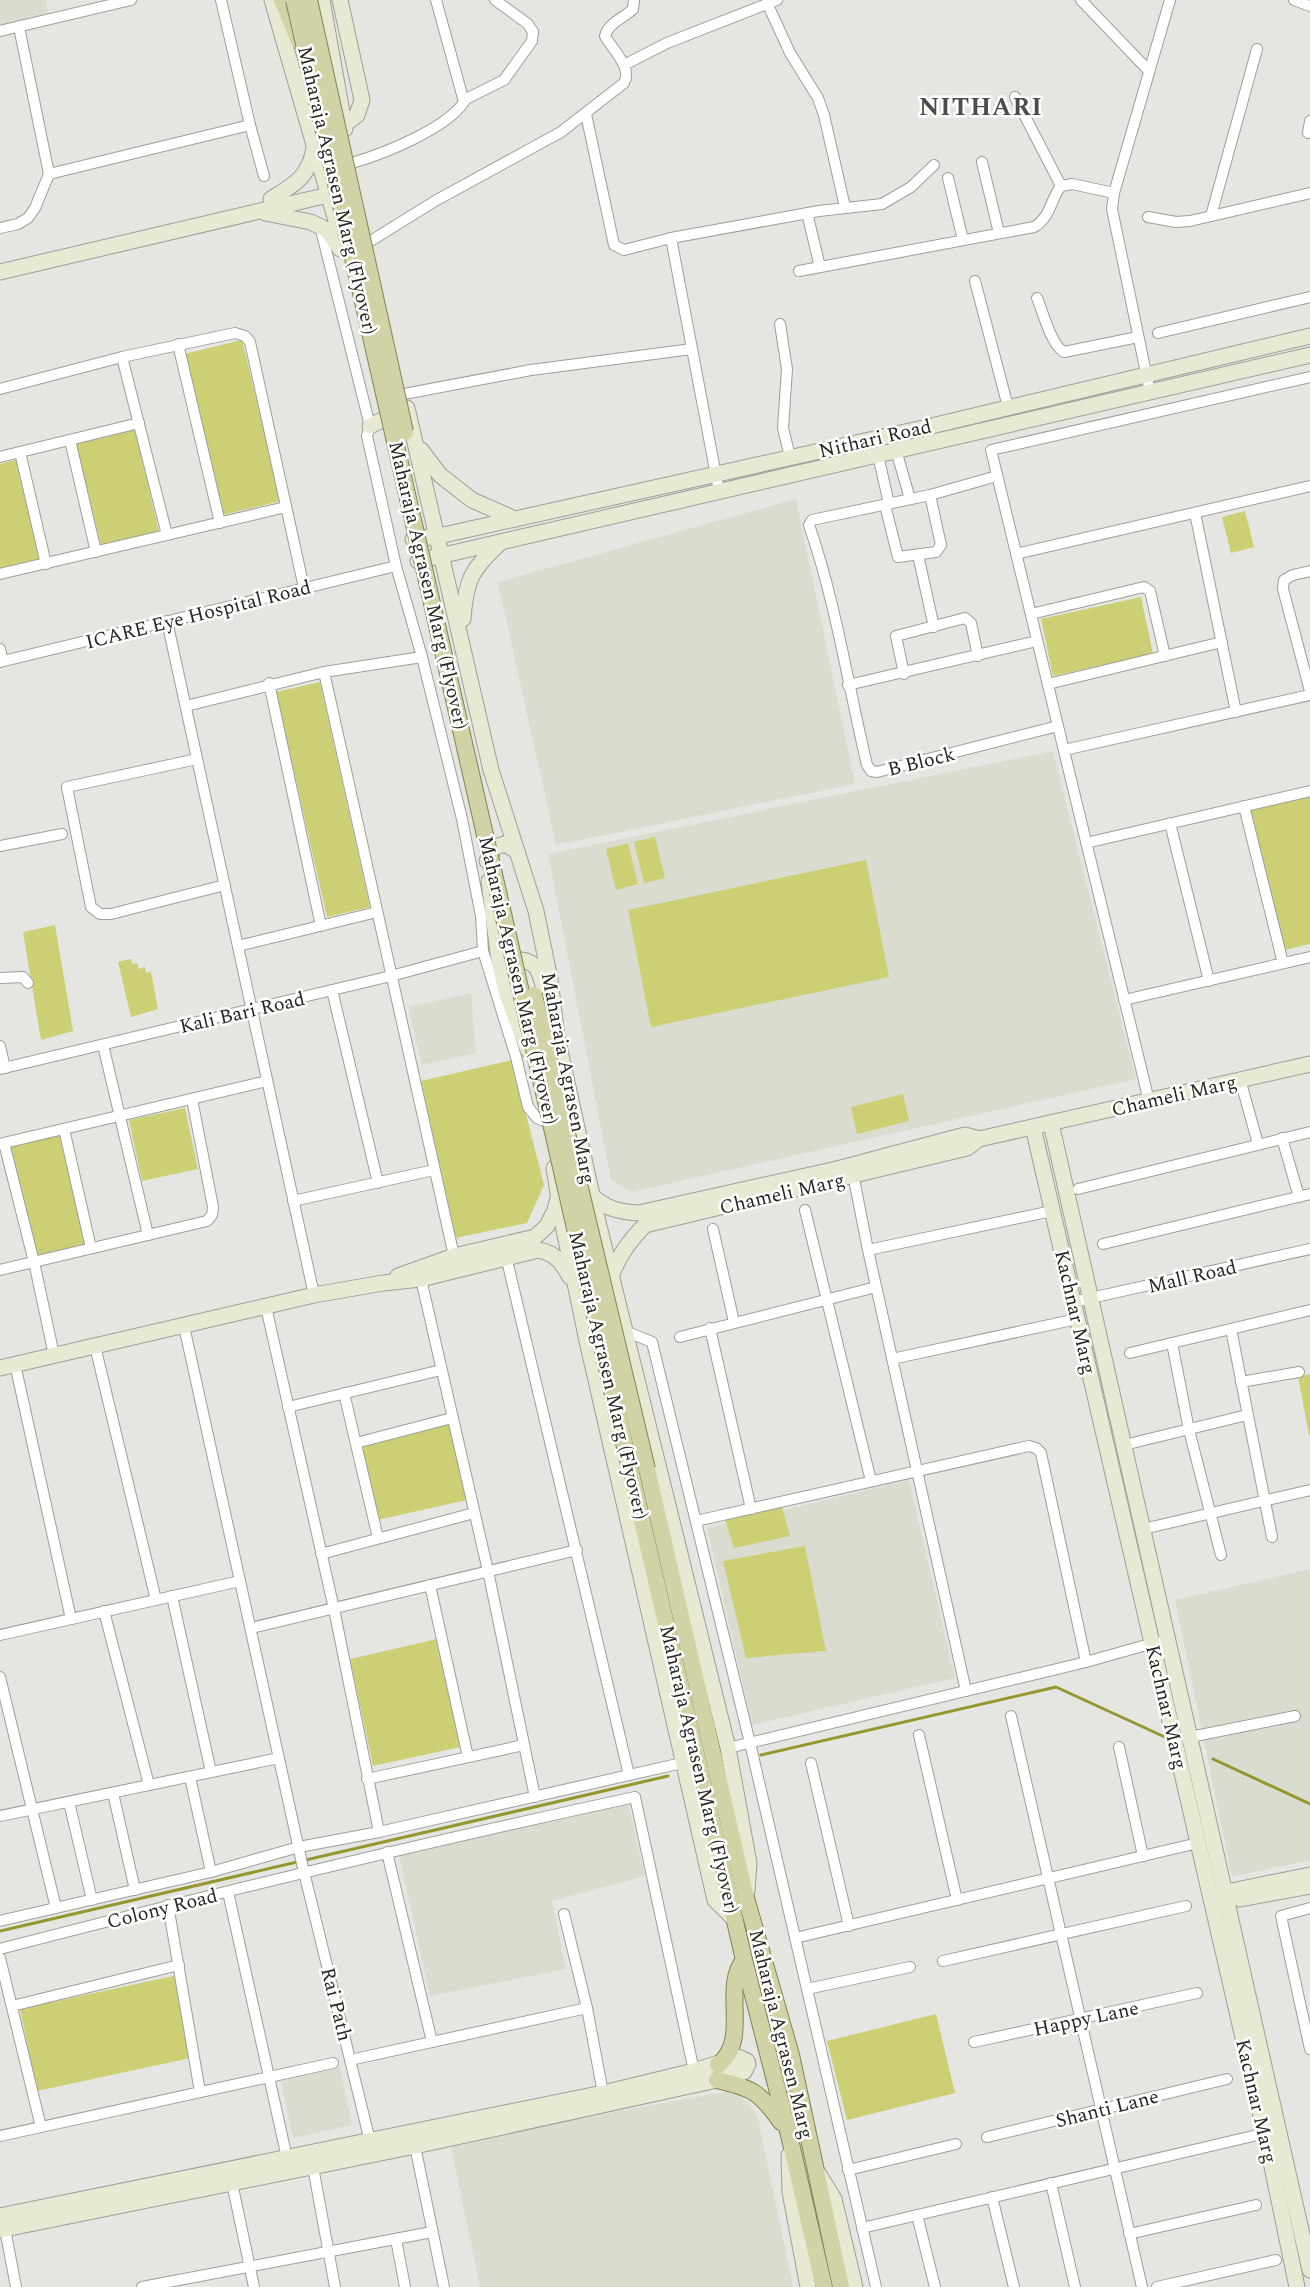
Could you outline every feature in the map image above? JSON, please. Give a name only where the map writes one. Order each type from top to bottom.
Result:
[{"type":"main road","points":[[282,0],[307,56]]},
{"type":"main road","name":"Maharaja Agrasen Marg (Flyover)","points":[[309,1],[307,56],[724,1836],[746,1898]]},
{"type":"main road","name":"Maharaja Agrasen Marg (Flyover)","points":[[309,1],[724,1836],[736,1920],[744,1960]]},
{"type":"main road","name":"Maharaja Agrasen Marg","points":[[746,1898],[791,2055],[841,2287]]},
{"type":"main road","points":[[744,1960],[737,1969],[734,1979],[736,2019],[732,2039],[717,2072],[757,2093],[788,2132]]},
{"type":"main road","name":"Maharaja Agrasen Marg","points":[[744,1960],[788,2132],[824,2287]]},
{"type":"street","points":[[0,31],[131,0]]},
{"type":"street","points":[[221,0],[264,176]]},
{"type":"street","name":"Maharaja Agrasen Marg","points":[[272,0],[315,143],[347,260],[386,418],[484,838],[499,961],[508,995],[526,1043],[547,1122],[558,1194],[587,1340],[682,1763],[715,1900],[736,1920]]},
{"type":"street","points":[[340,0],[362,100],[361,108],[357,115],[344,125]]},
{"type":"street","points":[[352,163],[380,154],[416,136],[448,118],[461,107],[464,100],[436,0]]},
{"type":"street","points":[[464,100],[492,88],[504,80],[532,41],[533,32],[528,24],[495,0]]},
{"type":"street","points":[[369,242],[435,200],[561,132],[586,114],[606,95],[624,83],[627,74],[624,65],[605,36],[606,30],[611,25],[633,9],[634,0]]},
{"type":"street","points":[[1081,0],[1149,71]]},
{"type":"street","points":[[1150,392],[1112,209],[1114,193],[1170,0]]},
{"type":"street","points":[[1294,0],[1310,6]]},
{"type":"street","name":"Maharaja Agrasen Marg","points":[[309,1],[344,125],[404,394],[462,635],[491,770],[536,911],[550,979],[558,1037],[592,1196],[728,1748],[749,1863],[746,1898]]},
{"type":"street","points":[[624,65],[666,43],[772,2],[790,54],[818,98],[824,115],[845,206]]},
{"type":"street","points":[[0,228],[18,224],[28,218],[35,208],[49,174],[19,27]]},
{"type":"street","points":[[1211,216],[1257,49]]},
{"type":"street","points":[[1015,97],[1061,186]]},
{"type":"street","points":[[586,114],[614,245],[624,250],[671,238],[845,206],[882,204],[910,187],[934,165]]},
{"type":"street","points":[[1308,133],[1310,122]]},
{"type":"street","points":[[49,174],[250,125]]},
{"type":"street","points":[[271,199],[300,179],[311,165],[315,143]]},
{"type":"street","points":[[982,162],[999,233]]},
{"type":"street","points":[[948,178],[963,240]]},
{"type":"street","points":[[799,271],[1034,227],[1043,222],[1049,213],[1055,194],[1061,186],[1072,184],[1114,193]]},
{"type":"street","points":[[0,262],[271,199],[327,190]]},
{"type":"street","points":[[0,272],[259,212],[327,190]]},
{"type":"street","points":[[1148,217],[1176,222],[1211,216],[1310,193]]},
{"type":"street","points":[[259,212],[311,222],[320,226],[327,230],[347,260]]},
{"type":"street","points":[[807,213],[820,267]]},
{"type":"street","points":[[320,226],[370,426],[367,436],[396,566],[422,657],[462,819],[481,916],[483,951],[516,1057],[528,1107],[536,1118],[547,1122]]},
{"type":"street","points":[[671,238],[719,491]]},
{"type":"street","points":[[975,281],[1008,407]]},
{"type":"street","points":[[1158,333],[1310,297]]},
{"type":"street","points":[[1037,298],[1054,340],[1059,349],[1064,352],[1138,337]]},
{"type":"street","points":[[780,324],[787,369],[784,428],[790,457]]},
{"type":"street","points":[[0,389],[178,344],[235,333],[244,336],[250,342],[304,588]]},
{"type":"street","name":"Nithari Road","points":[[414,539],[438,536],[516,519],[923,428],[1310,336]]},
{"type":"street","points":[[178,344],[220,523]]},
{"type":"street","points":[[404,394],[531,370],[692,349]]},
{"type":"street","points":[[418,561],[1310,355]]},
{"type":"street","points":[[122,357],[167,535]]},
{"type":"street","points":[[1149,1100],[991,450],[1310,377]]},
{"type":"street","points":[[370,426],[386,418]]},
{"type":"street","points":[[0,457],[139,423]]},
{"type":"street","points":[[923,428],[927,444]]},
{"type":"street","points":[[70,440],[96,552]]},
{"type":"street","points":[[417,445],[440,476],[472,500],[516,519]]},
{"type":"street","points":[[896,450],[910,499]]},
{"type":"street","points":[[20,452],[46,564]]},
{"type":"street","points":[[878,455],[898,557],[936,552],[941,544],[930,495]]},
{"type":"street","name":"B Block","points":[[997,476],[930,495],[812,520],[808,525],[824,568],[848,685],[867,765],[871,771],[877,772],[1058,726]]},
{"type":"street","points":[[1016,554],[1310,486]]},
{"type":"street","points":[[0,574],[286,507]]},
{"type":"street","points":[[1195,512],[1236,712]]},
{"type":"street","points":[[462,635],[464,596],[476,566],[502,541]]},
{"type":"street","points":[[918,555],[934,627]]},
{"type":"street","name":"ICARE Eye Hospital Road","points":[[1,661],[396,566]]},
{"type":"street","points":[[1310,571],[1293,575],[1284,580],[1283,589],[1310,691]]},
{"type":"street","points":[[1031,614],[1144,587],[1148,588],[1165,656]]},
{"type":"street","points":[[904,674],[896,636],[965,618],[969,620],[978,656]]},
{"type":"street","points":[[167,621],[314,1295]]},
{"type":"street","points":[[848,685],[904,674],[1038,641]]},
{"type":"street","points":[[1048,684],[1222,642]]},
{"type":"street","points":[[0,649],[1,661]]},
{"type":"street","points":[[186,706],[269,684],[324,672],[422,657]]},
{"type":"street","points":[[324,672],[454,1256]]},
{"type":"street","points":[[269,684],[321,926]]},
{"type":"street","points":[[1064,750],[1310,695]]},
{"type":"street","points":[[197,759],[67,787],[91,907],[100,914],[111,914],[225,885]]},
{"type":"street","points":[[1086,842],[1310,791]]},
{"type":"street","points":[[1244,806],[1283,963]]},
{"type":"street","points":[[1170,823],[1209,981]]},
{"type":"street","points":[[0,846],[62,834]]},
{"type":"street","points":[[487,861],[495,848],[505,844],[517,851]]},
{"type":"street","points":[[238,946],[376,912]]},
{"type":"street","name":"Kali Bari Road","points":[[3,1068],[391,976],[483,951]]},
{"type":"street","points":[[1124,1000],[1310,957]]},
{"type":"street","points":[[520,1028],[523,1014],[512,971],[513,967],[522,960],[531,961],[537,966],[558,1037]]},
{"type":"street","points":[[0,978],[23,977],[28,982]]},
{"type":"street","points":[[332,990],[378,1183]]},
{"type":"street","points":[[103,1044],[148,1235]]},
{"type":"street","points":[[0,1046],[3,1068]]},
{"type":"street","name":"Chameli Marg","points":[[611,1278],[618,1258],[631,1238],[644,1225],[852,1171],[965,1135],[979,1139],[1310,1064]]},
{"type":"street","points":[[1240,1080],[1258,1144]]},
{"type":"street","points":[[54,1355],[34,1262],[2,1144],[267,1081]]},
{"type":"street","points":[[0,1270],[207,1221],[212,1215],[213,1208],[192,1099]]},
{"type":"street","name":"Kachnar Marg","points":[[1051,1123],[1190,1737],[1219,1899],[1272,2131],[1310,2270]]},
{"type":"street","name":"Kachnar Marg","points":[[1033,1127],[1198,1843],[1219,1899]]},
{"type":"street","points":[[64,1129],[91,1248]]},
{"type":"street","points":[[1078,1189],[1310,1132]]},
{"type":"street","points":[[1282,1138],[1299,1196]]},
{"type":"street","points":[[294,1202],[434,1170]]},
{"type":"street","points":[[852,1171],[966,1691]]},
{"type":"street","name":"Chameli Marg","points":[[592,1196],[603,1205],[617,1211],[639,1213],[852,1171]]},
{"type":"street","points":[[0,1368],[314,1295],[383,1283],[421,1279],[535,1237],[546,1226],[555,1210],[558,1194]]},
{"type":"street","points":[[1103,1244],[1310,1194]]},
{"type":"street","points":[[805,1210],[871,1481]]},
{"type":"street","points":[[868,1250],[1052,1212]]},
{"type":"street","points":[[714,1228],[734,1322]]},
{"type":"street","name":"Mall Road","points":[[1073,1302],[1310,1249]]},
{"type":"street","points":[[504,1250],[577,1550],[629,1775]]},
{"type":"street","points":[[383,1283],[454,1256],[504,1250],[538,1250],[549,1252],[562,1262],[577,1290]]},
{"type":"street","points":[[421,1279],[488,1572],[535,1797]]},
{"type":"street","points":[[680,1337],[876,1287]]},
{"type":"street","points":[[266,1307],[334,1609],[379,1832]]},
{"type":"street","points":[[1130,1353],[1310,1310]]},
{"type":"street","points":[[892,1360],[1077,1319]]},
{"type":"street","name":"Rai Path","points":[[184,1326],[303,1867],[370,2141]]},
{"type":"street","points":[[710,1328],[751,1509]]},
{"type":"street","points":[[1231,1329],[1272,1537]]},
{"type":"street","points":[[587,1340],[625,1331],[652,1342],[750,1743],[876,2287]]},
{"type":"street","points":[[1172,1343],[1189,1430],[1221,1555]]},
{"type":"street","points":[[95,1346],[156,1600]]},
{"type":"street","points":[[15,1364],[71,1619]]},
{"type":"street","points":[[288,1407],[441,1370]]},
{"type":"street","points":[[1241,1382],[1299,1372]]},
{"type":"street","points":[[344,1393],[378,1538]]},
{"type":"street","points":[[1124,1445],[1247,1415]]},
{"type":"street","points":[[356,1443],[452,1418]]},
{"type":"street","points":[[696,1521],[917,1470],[1029,1446],[1036,1448],[1041,1453],[1086,1662]]},
{"type":"street","points":[[1143,1530],[1310,1490]]},
{"type":"street","points":[[321,1554],[474,1513]]},
{"type":"street","points":[[250,1628],[577,1550]]},
{"type":"street","points":[[0,1635],[240,1581]]},
{"type":"street","points":[[430,1585],[468,1757]]},
{"type":"street","points":[[172,1596],[211,1772]]},
{"type":"street","points":[[104,1611],[149,1785]]},
{"type":"street","points":[[728,1748],[1086,1662],[1168,1640]]},
{"type":"street","points":[[0,1677],[56,1908]]},
{"type":"street","points":[[1011,1716],[1142,2287]]},
{"type":"street","points":[[1190,1737],[1295,1716]]},
{"type":"street","points":[[919,1735],[957,1900]]},
{"type":"street","points":[[367,1780],[524,1744]]},
{"type":"street","points":[[1119,1747],[1143,1856]]},
{"type":"street","points":[[0,1816],[279,1758]]},
{"type":"street","points":[[0,1921],[211,1872],[299,1847],[379,1832],[682,1763]]},
{"type":"street","points":[[810,1763],[849,1926]]},
{"type":"street","points":[[190,1777],[211,1872]]},
{"type":"street","points":[[113,1793],[135,1890]]},
{"type":"street","points":[[228,1892],[303,1867],[388,1852],[635,1797],[694,2071]]},
{"type":"street","points":[[69,1802],[92,1900]]},
{"type":"street","points":[[795,1938],[1198,1843]]},
{"type":"street","points":[[388,1852],[432,2042]]},
{"type":"street","points":[[1219,1899],[1310,1875]]},
{"type":"street","points":[[1219,1899],[1310,1886]]},
{"type":"street","name":"Colony Road","points":[[0,1949],[168,1905],[228,1892],[287,2158]]},
{"type":"street","points":[[168,1905],[200,2092]]},
{"type":"street","points":[[943,1961],[1186,1906]]},
{"type":"street","points":[[1310,1908],[1282,1916],[1310,2049]]},
{"type":"street","points":[[564,1914],[587,2008],[603,2093]]},
{"type":"street","points":[[0,1958],[41,2127]]},
{"type":"street","points":[[12,2006],[179,1965]]},
{"type":"street","points":[[807,1989],[910,1968]]},
{"type":"street","name":"Happy Lane","points":[[974,2042],[1197,1993]]},
{"type":"street","points":[[350,2060],[587,2008]]},
{"type":"street","points":[[0,2136],[333,2063]]},
{"type":"street","points":[[1,2221],[287,2158],[603,2093],[694,2071],[717,2072]]},
{"type":"street","points":[[1,2221],[232,2183],[414,2146],[717,2072]]},
{"type":"street","name":"Shanti Lane","points":[[988,2138],[1227,2080]]},
{"type":"street","points":[[862,2228],[1272,2131]]},
{"type":"street","name":"Kachnar Marg","points":[[1272,2131],[1298,2287]]},
{"type":"street","points":[[788,2132],[790,2192],[808,2287]]},
{"type":"street","points":[[848,2170],[956,2144]]},
{"type":"street","points":[[414,2146],[444,2287]]},
{"type":"street","points":[[313,2167],[327,2252],[335,2287]]},
{"type":"street","points":[[816,2170],[834,2199],[855,2287]]},
{"type":"street","points":[[232,2183],[254,2287]]},
{"type":"street","points":[[1051,2183],[1075,2287]]},
{"type":"street","points":[[992,2197],[1014,2287]]},
{"type":"street","points":[[1130,2234],[1256,2205]]},
{"type":"street","points":[[917,2215],[935,2287]]},
{"type":"street","points":[[1,2221],[16,2287]]},
{"type":"street","points":[[142,2287],[432,2232]]},
{"type":"street","points":[[396,2239],[406,2287]]},
{"type":"street","points":[[1156,2287],[1276,2260]]},
{"type":"shaded area","points":[[0,0],[46,0],[49,15],[0,26]]},
{"type":"shaded area","points":[[796,499],[855,784],[556,845],[498,582]]},
{"type":"shaded area","points":[[1053,751],[1136,1079],[631,1192],[611,1180],[548,854]]},
{"type":"shaded area","points":[[471,993],[476,1053],[422,1065],[408,1007]]},
{"type":"shaded area","points":[[909,1480],[955,1678],[752,1725],[707,1528]]},
{"type":"shaded area","points":[[1310,1569],[1310,1860],[1232,1877],[1175,1600]]},
{"type":"shaded area","points":[[627,1800],[645,1876],[552,1901],[566,1969],[430,1996],[398,1850]]},
{"type":"shaded area","points":[[340,2068],[352,2125],[293,2138],[281,2081]]},
{"type":"shaded area","points":[[735,2090],[757,2114],[793,2287],[480,2287],[450,2142]]},
{"type":"green space","points":[[242,340],[281,501],[222,515],[184,354]]},
{"type":"green space","points":[[135,429],[159,532],[101,546],[76,443]]},
{"type":"green space","points":[[16,460],[40,559],[0,569],[0,464]]},
{"type":"green space","points":[[1245,511],[1254,547],[1231,553],[1222,517]]},
{"type":"green space","points":[[1141,597],[1153,654],[1053,676],[1041,619]]},
{"type":"green space","points":[[320,682],[370,907],[327,917],[276,692]]},
{"type":"green space","points":[[1310,795],[1310,944],[1285,950],[1251,810]]},
{"type":"green space","points":[[655,837],[665,878],[644,883],[634,842]]},
{"type":"green space","points":[[628,843],[638,884],[616,890],[606,849]]},
{"type":"green space","points":[[866,860],[889,977],[651,1027],[628,910]]},
{"type":"green space","points":[[55,925],[73,1031],[41,1040],[23,932]]},
{"type":"green space","points":[[131,959],[132,964],[138,963],[138,969],[145,967],[146,973],[151,972],[158,1009],[131,1017],[118,962]]},
{"type":"green space","points":[[512,1060],[544,1185],[527,1223],[456,1238],[421,1081]]},
{"type":"green space","points":[[903,1094],[909,1121],[857,1134],[851,1107]]},
{"type":"green space","points":[[185,1108],[198,1169],[142,1181],[129,1120]]},
{"type":"green space","points":[[60,1135],[85,1245],[36,1257],[11,1147]]},
{"type":"green space","points":[[1310,1374],[1310,1435],[1309,1435],[1298,1376]]},
{"type":"green space","points":[[450,1422],[467,1500],[377,1520],[360,1442]]},
{"type":"green space","points":[[782,1507],[790,1536],[734,1548],[725,1520]]},
{"type":"green space","points":[[805,1546],[826,1651],[746,1658],[723,1561]]},
{"type":"green space","points":[[437,1639],[460,1747],[373,1766],[350,1659]]},
{"type":"green space","points":[[178,1975],[195,2057],[37,2091],[20,2009]]},
{"type":"green space","points":[[936,2014],[955,2093],[847,2120],[827,2041]]},
{"type":"waterway","points":[[761,1755],[1056,1687],[1167,1738]]},
{"type":"waterway","points":[[1213,1759],[1310,1804]]},
{"type":"waterway","points":[[0,1931],[668,1776]]},
{"type":"district","name":"NITHARI","points":[[981,106]]}]
